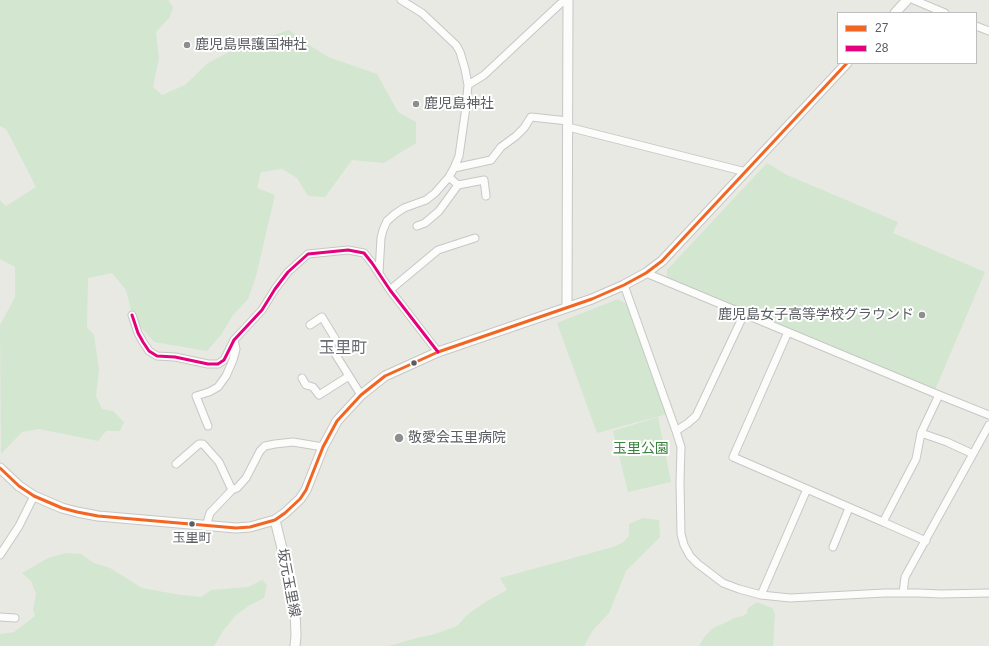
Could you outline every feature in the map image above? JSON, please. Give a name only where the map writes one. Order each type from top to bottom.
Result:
[{"type":"street","points":[[379,272],[381,238],[387,221],[400,211],[426,200],[435,193],[449,177],[454,168],[459,156],[468,85],[460,52],[456,45],[422,14],[401,0]]},
{"type":"street","points":[[468,85],[484,75],[554,9],[567,0]]},
{"type":"street","points":[[567,0],[567,307]]},
{"type":"street","points":[[896,12],[907,0]]},
{"type":"street","points":[[914,0],[943,12]]},
{"type":"street","points":[[977,26],[989,31]]},
{"type":"street","points":[[0,468],[19,486],[34,496],[62,508],[98,516],[236,528],[250,527],[275,520],[285,514],[300,499],[306,490],[323,447],[337,421],[361,395],[385,376],[438,352],[592,299],[624,285],[646,273],[662,261],[846,64]]},
{"type":"street","points":[[454,168],[491,160],[501,147],[516,136],[532,118],[568,124],[746,172]]},
{"type":"street","points":[[449,177],[458,185]]},
{"type":"street","points":[[417,226],[425,223],[439,211],[458,185],[484,180],[486,196]]},
{"type":"street","points":[[390,290],[438,250],[475,238]]},
{"type":"street","points":[[132,315],[138,333],[143,342],[149,351],[157,356],[175,357],[208,364],[218,364],[224,360],[234,340],[262,310],[288,272],[308,254],[348,250],[364,253],[379,272],[390,290],[438,352]]},
{"type":"street","points":[[646,273],[989,415]]},
{"type":"street","points":[[624,285],[681,447],[681,534],[684,545],[690,556],[698,564],[723,583],[739,589],[761,595],[790,598],[885,593],[989,593]]},
{"type":"street","points":[[676,431],[696,416],[744,314]]},
{"type":"street","points":[[310,325],[322,317],[336,340],[329,344],[361,395]]},
{"type":"street","points":[[788,332],[733,457],[926,541]]},
{"type":"street","points":[[208,426],[196,396],[209,392],[218,387],[226,376],[233,360],[236,348],[234,340]]},
{"type":"street","points":[[302,378],[306,385],[313,386],[319,395],[349,376]]},
{"type":"street","points":[[883,522],[916,459],[921,433],[939,395]]},
{"type":"street","points":[[903,593],[905,577],[989,425]]},
{"type":"street","points":[[921,433],[947,442],[973,454]]},
{"type":"street","points":[[206,526],[210,513],[246,478],[260,451],[265,446],[293,442],[323,447]]},
{"type":"street","points":[[176,464],[199,444],[203,444],[219,462],[232,490]]},
{"type":"street","points":[[761,595],[807,489]]},
{"type":"street","points":[[0,555],[19,526],[34,496]]},
{"type":"street","points":[[833,547],[850,508]]},
{"type":"street","name":"坂元玉里線","points":[[275,520],[295,608],[295,646]]},
{"type":"street","points":[[0,617],[15,618]]},
{"type":"green space","points":[[0,0],[168,0],[173,7],[170,17],[156,32],[159,58],[153,87],[162,95],[185,85],[208,63],[241,46],[289,30],[328,57],[377,74],[398,112],[416,122],[416,143],[384,163],[352,160],[325,197],[308,196],[297,178],[282,169],[261,172],[257,188],[275,195],[256,276],[248,299],[233,315],[221,335],[207,351],[154,342],[133,318],[126,290],[112,273],[88,278],[87,327],[94,335],[99,369],[96,396],[102,409],[113,411],[124,422],[120,431],[106,431],[98,441],[39,429],[22,432],[1,454],[0,325],[15,297],[15,267],[0,259],[0,200],[6,206],[36,187],[6,129],[0,126]]},
{"type":"green space","points":[[767,163],[787,175],[898,222],[893,233],[985,272],[935,390],[667,279],[667,270]]},
{"type":"green space","points":[[618,299],[628,305],[667,414],[597,433],[557,323]]},
{"type":"green space","name":"玉里公園","points":[[658,417],[671,482],[628,492],[613,431]]},
{"type":"green space","points":[[643,518],[659,520],[660,537],[626,571],[609,613],[593,630],[584,646],[389,646],[435,634],[457,626],[468,614],[507,590],[500,578],[613,547],[622,543],[629,536],[629,524]]},
{"type":"green space","points":[[66,553],[81,554],[94,563],[110,568],[142,588],[175,594],[201,597],[211,590],[248,587],[262,580],[267,585],[264,598],[250,605],[236,615],[223,631],[214,646],[0,646],[0,634],[14,632],[35,616],[33,610],[36,594],[31,581],[22,573],[48,558]]},
{"type":"green space","points":[[757,602],[772,608],[775,614],[773,646],[699,646],[705,636],[713,628],[734,618],[743,616],[747,613],[748,608]]},
{"type":"transit line","name":"27","points":[[0,468],[19,486],[34,496],[62,508],[98,516],[236,528],[250,527],[275,520],[300,499],[306,490],[323,447],[337,421],[361,395],[385,376],[438,352],[592,299],[624,285],[646,273],[662,261],[846,64]]},
{"type":"transit line","name":"28","points":[[132,315],[138,333],[143,342],[149,351],[157,356],[175,357],[208,364],[218,364],[224,360],[234,340],[262,310],[288,272],[308,254],[348,250],[364,253],[390,290],[438,352]]},
{"type":"place","name":"鹿児島県護国神社","points":[[187,45]]},
{"type":"place","name":"鹿児島神社","points":[[416,104]]},
{"type":"place","name":"鹿児島女子高等学校グラウンド","points":[[922,315]]},
{"type":"place","name":"敬愛会玉里病院","points":[[399,438]]},
{"type":"place","name":"玉里町","points":[[192,524]]},
{"type":"district","name":"玉里町","points":[[343,349]]}]
